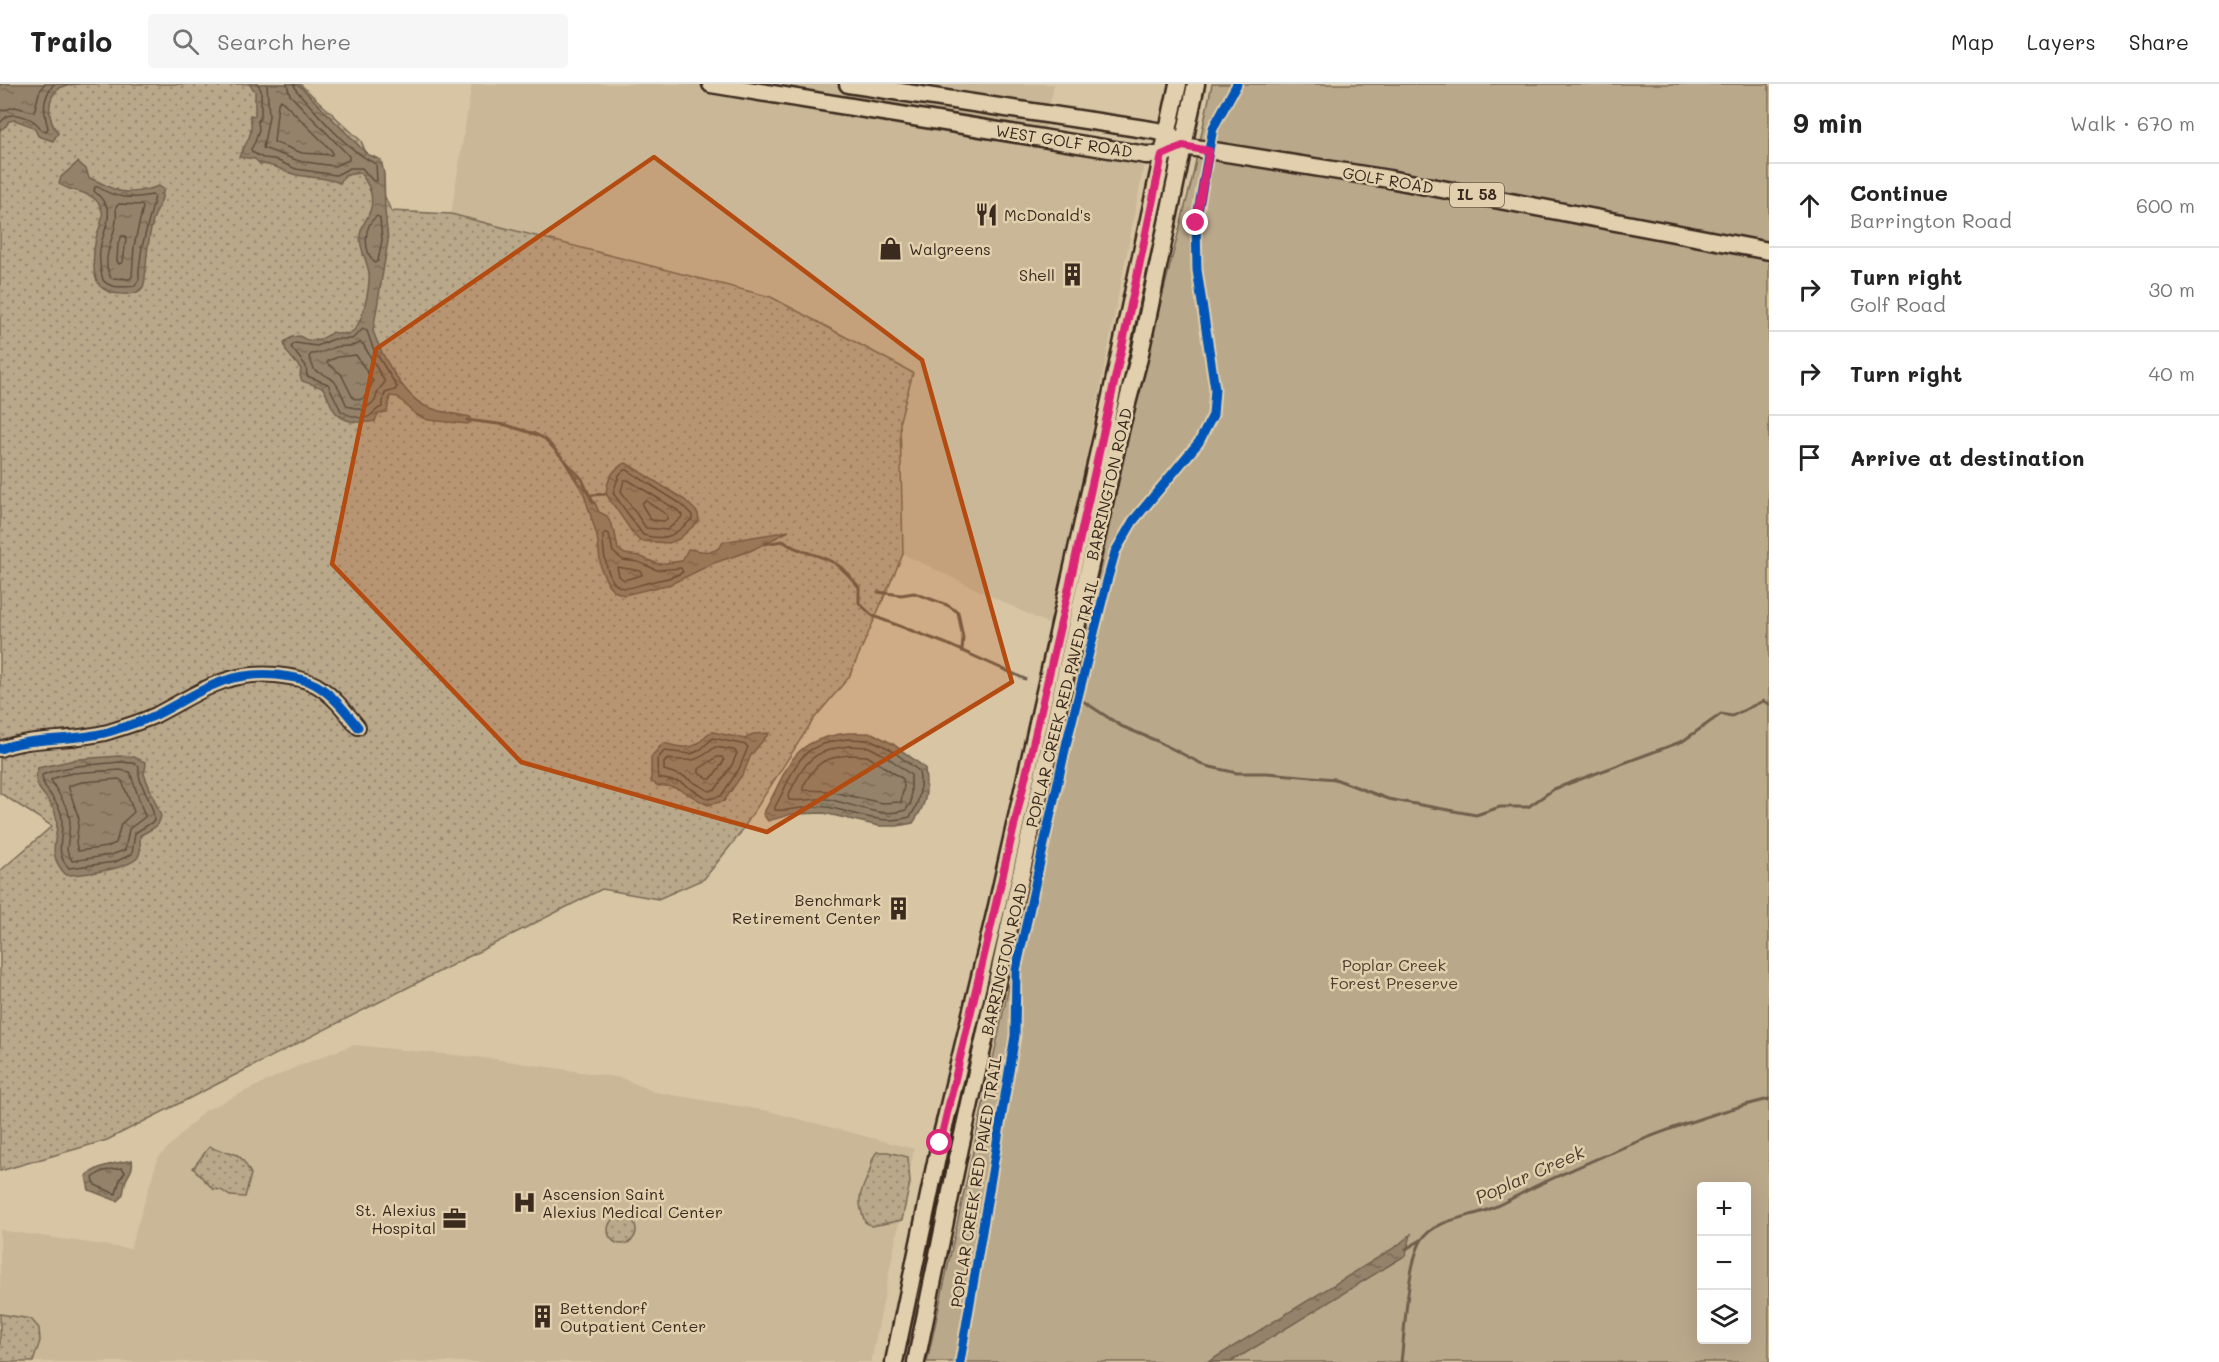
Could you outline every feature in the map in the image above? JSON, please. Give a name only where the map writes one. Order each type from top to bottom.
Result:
[{"type":"main road","name":"WEST GOLF ROAD","points":[[711,84],[1135,153],[1162,155],[1183,146]]},
{"type":"main road","name":"WEST GOLF ROAD","points":[[848,84],[1168,133]]},
{"type":"main road","name":"BARRINGTON ROAD","points":[[894,1362],[944,1125],[997,906],[1178,84]]},
{"type":"main road","name":"BARRINGTON ROAD","points":[[916,1362],[964,1130],[1121,426],[1139,358],[1196,84]]},
{"type":"main road","points":[[1168,133],[1183,146]]},
{"type":"main road","name":"GOLF ROAD","points":[[1183,146],[1389,179],[1769,251]]},
{"type":"street","points":[[0,749],[16,743],[61,740],[103,733],[155,715],[224,680],[259,674],[295,677],[316,685],[338,703],[358,727]]},
{"type":"highlighted area","points":[[654,157],[922,360],[1012,682],[767,832],[521,762],[332,564],[376,349]]},
{"type":"shaded area","points":[[472,84],[1054,84],[1042,146],[1144,166],[1053,626],[903,554],[900,420],[913,373],[771,297],[451,214]]},
{"type":"shaded area","name":"Ascension Saint Alexius Medical Center","points":[[353,1045],[494,1059],[621,1078],[655,1092],[768,1111],[914,1149],[871,1362],[0,1362],[0,1230],[130,1249],[158,1158],[204,1111],[296,1067]]},
{"type":"green space","points":[[0,84],[300,84],[361,141],[391,211],[451,214],[771,297],[913,373],[900,420],[903,554],[849,677],[813,720],[739,835],[704,879],[658,899],[602,889],[107,1140],[0,1171],[0,871],[52,826],[0,793]]},
{"type":"green space","name":"Poplar Creek Forest Preserve","points":[[1212,84],[1769,84],[1769,1362],[927,1362],[1141,380],[1192,179]]},
{"type":"green space","points":[[210,1146],[240,1157],[251,1174],[245,1197],[230,1196],[221,1190],[213,1189],[193,1168]]},
{"type":"green space","points":[[877,1152],[908,1157],[910,1183],[902,1220],[872,1226],[865,1222],[860,1200]]},
{"type":"green space","points":[[622,1216],[632,1220],[636,1230],[632,1240],[622,1244],[612,1240],[608,1230],[612,1220]]},
{"type":"green space","points":[[0,1314],[31,1319],[39,1328],[40,1341],[33,1362],[0,1362]]},
{"type":"water","points":[[0,84],[79,84],[62,87],[52,97],[50,116],[58,133],[53,141],[38,136],[34,127],[15,120],[9,121],[0,130]]},
{"type":"water","points":[[249,84],[300,86],[367,154],[381,160],[388,241],[373,331],[387,362],[401,384],[417,401],[430,408],[470,417],[468,424],[428,420],[416,415],[398,397],[390,396],[387,412],[378,414],[375,421],[350,421],[335,412],[323,388],[302,381],[301,369],[286,351],[284,342],[292,337],[300,336],[308,340],[321,339],[332,332],[348,334],[355,329],[362,315],[367,296],[369,273],[360,234],[372,204],[371,193],[360,173],[345,175],[340,183],[297,175],[260,164],[255,159],[239,157],[250,133],[250,115],[255,116],[255,91]]},
{"type":"water","points":[[78,162],[86,169],[89,178],[116,190],[132,192],[159,186],[163,189],[151,230],[144,284],[135,293],[110,292],[98,283],[94,271],[94,257],[102,209],[92,197],[59,184],[61,177]]},
{"type":"water","points":[[562,458],[599,512],[607,516],[615,533],[618,549],[625,554],[639,556],[658,564],[682,561],[688,549],[713,551],[723,542],[789,531],[750,551],[714,563],[671,584],[624,595],[614,591],[601,569],[597,536],[584,494]]},
{"type":"water","points":[[626,463],[685,500],[698,513],[699,521],[679,539],[669,543],[640,541],[606,494],[612,475]]},
{"type":"water","points":[[713,732],[745,739],[753,734],[769,733],[751,755],[744,772],[724,801],[708,805],[678,789],[658,786],[651,781],[651,757],[663,743],[678,747],[693,746],[707,734]]},
{"type":"water","points":[[848,733],[872,733],[893,744],[925,768],[925,797],[913,823],[879,826],[824,813],[792,814],[768,821],[763,814],[786,770],[801,750],[813,742]]},
{"type":"water","points":[[134,757],[145,762],[144,774],[161,816],[160,821],[140,836],[140,853],[135,860],[106,870],[66,875],[55,858],[54,843],[57,821],[52,807],[36,782],[38,768],[79,759]]},
{"type":"water","points":[[132,1160],[132,1167],[123,1193],[117,1201],[89,1190],[86,1176],[108,1165]]},
{"type":"water","points":[[1411,1234],[1406,1255],[1231,1362],[1208,1362],[1397,1246]]},
{"type":"waterway","points":[[467,420],[506,425],[545,439],[582,479],[593,503]]},
{"type":"waterway","points":[[591,495],[606,494]]},
{"type":"waterway","points":[[764,544],[783,541],[796,549],[825,558],[842,568],[859,587],[859,603],[873,616],[947,644],[1025,679]]},
{"type":"waterway","points":[[878,592],[901,595],[914,593],[947,605],[958,612],[963,638],[962,651]]},
{"type":"waterway","points":[[1083,701],[1121,726],[1206,766],[1237,773],[1267,773],[1335,779],[1388,799],[1476,815],[1500,807],[1528,807],[1554,789],[1683,741],[1721,714],[1732,716],[1763,701],[1769,704]]},
{"type":"waterway","name":"Poplar Creek","points":[[1401,1362],[1407,1300],[1416,1252],[1421,1241],[1434,1228],[1490,1209],[1540,1184],[1656,1134],[1740,1106],[1769,1099]]},
{"type":"waterway","points":[[1406,1249],[1421,1240]]},
{"type":"cycle path","name":"POPLAR CREEK RED PAVED TRAIL","points":[[960,1362],[1015,1036],[1016,970],[1067,741],[1107,581],[1115,552],[1133,521],[1199,442],[1213,415],[1215,389],[1197,270],[1196,223],[1213,128],[1237,84]]},
{"type":"cycle path","points":[[0,749],[26,742],[108,732],[156,715],[213,685],[241,676],[276,675],[316,685],[334,699],[358,727]]},
{"type":"place","name":"McDonald's","points":[[986,215]]},
{"type":"place","name":"Walgreens","points":[[891,249]]},
{"type":"place","name":"Shell","points":[[1073,275]]},
{"type":"place","name":"Benchmark Retirement Center","points":[[899,909]]},
{"type":"place","name":"Ascension Saint Alexius Medical Center","points":[[524,1203]]},
{"type":"place","name":"St. Alexius Hospital","points":[[454,1219]]},
{"type":"place","name":"Bettendorf Outpatient Center","points":[[542,1317]]},
{"type":"route","points":[[940,1143],[997,906],[1147,233],[1162,155],[1183,146],[1209,151],[1196,223]]}]
